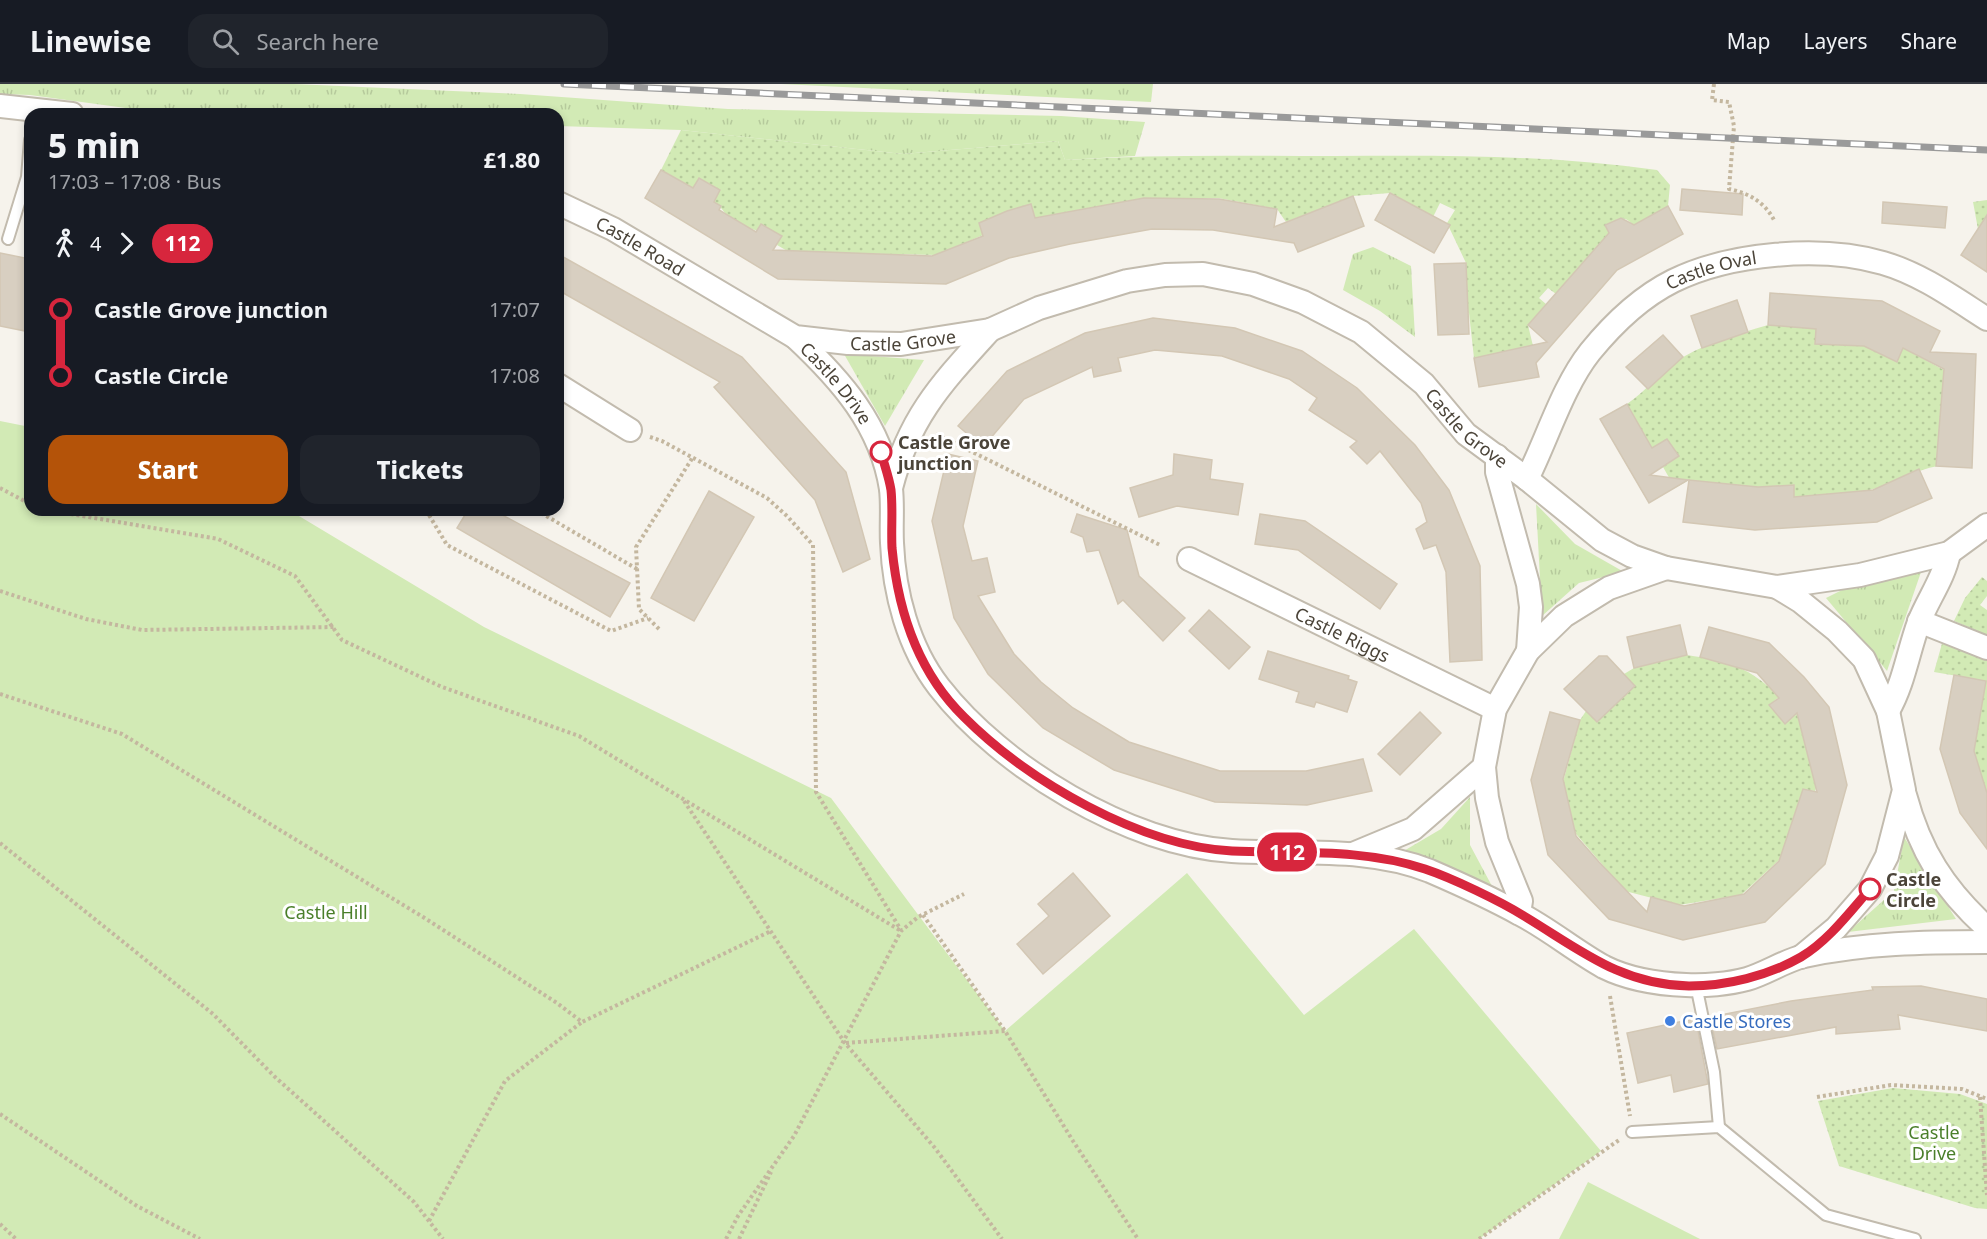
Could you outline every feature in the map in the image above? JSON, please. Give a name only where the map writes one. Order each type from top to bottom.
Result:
[{"type":"street","points":[[0,106],[24,110]]},
{"type":"street","name":"Castle Road","points":[[564,206],[613,229],[720,293]]},
{"type":"street","name":"Castle Oval","points":[[1527,479],[1570,387],[1589,354],[1639,302],[1673,281],[1722,265],[1771,255],[1842,255],[1883,263],[1927,280],[1987,319]]},
{"type":"street","name":"Castle Grove","points":[[720,293],[795,337],[848,343],[901,344],[990,330],[1039,308],[1127,281],[1165,275],[1203,274],[1253,284],[1303,302],[1361,332],[1424,384],[1467,434],[1602,540],[1632,556],[1666,568],[1777,587],[1860,575],[1949,553],[1987,525]]},
{"type":"street","name":"Castle Grove","points":[[891,488],[897,465],[914,423],[948,376],[990,330]]},
{"type":"street","name":"Castle Drive","points":[[795,337],[830,370],[861,408],[879,447],[891,488],[892,544],[900,600],[914,645],[935,682],[963,716],[1017,762],[1054,787],[1113,819],[1169,839],[1228,851],[1353,854],[1426,870],[1519,913],[1607,968],[1646,981],[1696,985],[1746,979],[1801,957],[1905,942],[1987,942]]},
{"type":"street","points":[[564,390],[630,430]]},
{"type":"street","points":[[1497,456],[1497,472],[1528,584],[1531,607],[1528,651]]},
{"type":"street","points":[[1888,711],[1898,694],[1919,621],[1947,564],[1949,553]]},
{"type":"street","name":"Castle Riggs","points":[[1189,559],[1495,709]]},
{"type":"street","points":[[1519,913],[1521,901],[1497,842],[1484,767],[1495,709],[1528,651],[1564,616],[1609,588],[1666,568]]},
{"type":"street","points":[[1777,587],[1800,601],[1837,631],[1864,659],[1888,711],[1912,820],[1929,861],[1959,902],[1987,928]]},
{"type":"street","points":[[1919,621],[1987,648]]},
{"type":"street","points":[[1353,854],[1413,829],[1484,767]]},
{"type":"street","points":[[1801,957],[1836,928],[1870,889],[1887,856],[1904,790]]},
{"type":"lane","points":[[8,239],[24,187]]},
{"type":"lane","points":[[1696,985],[1714,1072],[1719,1127]]},
{"type":"lane","points":[[1632,1131],[1719,1127],[1826,1215],[1915,1239]]},
{"type":"path","points":[[1714,84],[1712,100],[1729,102],[1734,126],[1729,189],[1750,195],[1770,211],[1775,222]]},
{"type":"path","points":[[630,430],[662,441],[767,498],[788,516],[813,545],[816,792],[902,931]]},
{"type":"path","points":[[933,433],[1161,544]]},
{"type":"path","points":[[659,629],[639,609],[636,547],[693,457]]},
{"type":"path","points":[[0,488],[24,501]]},
{"type":"path","points":[[82,516],[218,539],[295,576],[335,627],[342,640],[442,687],[579,736],[902,931]]},
{"type":"path","points":[[430,516],[447,545],[610,631],[648,618]]},
{"type":"path","points":[[546,516],[637,569]]},
{"type":"path","points":[[0,591],[86,619],[142,630],[335,627]]},
{"type":"path","points":[[0,694],[122,734],[423,917],[557,1003],[582,1022]]},
{"type":"path","points":[[681,798],[845,1043],[935,1148],[1002,1239]]},
{"type":"path","points":[[0,843],[213,1014],[274,1076],[414,1202],[443,1239]]},
{"type":"path","points":[[726,1239],[794,1136],[902,931],[923,915],[964,894]]},
{"type":"path","points":[[923,915],[1005,1031],[1073,1141],[1138,1239]]},
{"type":"path","points":[[429,1221],[505,1081],[582,1022],[771,931]]},
{"type":"path","points":[[1479,1239],[1632,1131],[1607,968]]},
{"type":"path","points":[[845,1043],[1005,1031]]},
{"type":"path","points":[[1817,1097],[1891,1085],[1962,1089],[1987,1100]]},
{"type":"path","points":[[1980,1097],[1987,1195]]},
{"type":"path","points":[[0,1114],[137,1206],[200,1239]]},
{"type":"path","points":[[739,1239],[776,1162]]},
{"type":"path","points":[[0,1224],[16,1239]]},
{"type":"green space","points":[[0,84],[294,84],[520,94],[728,109],[1061,116],[1145,122],[1135,156],[1065,160],[1058,141],[903,154],[681,130],[564,126],[564,108],[126,108],[30,95],[0,94]]},
{"type":"green space","points":[[781,84],[1153,84],[1151,102]]},
{"type":"green space","points":[[681,130],[903,154],[1058,141],[1065,160],[1200,156],[1415,156],[1576,161],[1657,170],[1670,185],[1668,206],[1633,226],[1623,219],[1612,222],[1607,229],[1610,236],[1593,251],[1556,294],[1548,288],[1539,298],[1546,304],[1528,325],[1533,346],[1474,358],[1469,313],[1465,313],[1466,263],[1447,223],[1455,210],[1440,203],[1432,219],[1390,193],[1353,196],[1286,222],[1277,209],[1218,198],[1146,198],[1035,218],[1031,204],[979,223],[983,235],[937,255],[789,252],[777,245],[781,236],[753,229],[727,215],[714,202],[720,190],[699,178],[693,188],[661,170]]},
{"type":"green space","points":[[1987,200],[1987,234],[1978,229],[1973,202]]},
{"type":"green space","points":[[1373,247],[1411,266],[1415,337],[1380,311],[1343,290],[1353,254]]},
{"type":"green space","points":[[1768,325],[1816,328],[1851,345],[1903,348],[1944,370],[1938,466],[1877,488],[1836,495],[1794,497],[1793,485],[1757,487],[1689,480],[1675,488],[1663,467],[1679,456],[1652,448],[1627,404],[1685,356],[1715,342]]},
{"type":"green space","points":[[844,354],[924,360],[885,426]]},
{"type":"green space","name":"Castle Hill","points":[[0,421],[24,426],[24,516],[299,516],[484,627],[831,798],[1005,1031],[1187,873],[1304,1015],[1414,929],[1601,1151],[1479,1239],[0,1239]]},
{"type":"green space","points":[[1536,504],[1575,544],[1624,572],[1579,583],[1542,616]]},
{"type":"green space","points":[[1921,572],[1887,671],[1826,598],[1842,590]]},
{"type":"green space","points":[[1982,577],[1987,581],[1987,596],[1980,605],[1987,610],[1987,635],[1954,621],[1965,598]]},
{"type":"green space","points":[[1943,640],[1987,659],[1987,793],[1972,744],[1986,681],[1934,672]]},
{"type":"green space","points":[[1687,655],[1726,663],[1748,672],[1779,697],[1769,705],[1785,723],[1797,714],[1802,722],[1817,785],[1815,791],[1803,789],[1787,839],[1789,851],[1741,895],[1679,905],[1625,891],[1576,834],[1563,782],[1580,720],[1586,711],[1597,721],[1635,686],[1624,674],[1634,668]]},
{"type":"green space","points":[[1470,797],[1470,845],[1493,888],[1438,861],[1402,852],[1441,829]]},
{"type":"green space","points":[[1904,837],[1956,919],[1848,932],[1894,891]]},
{"type":"green space","name":"Castle Drive","points":[[1893,1088],[1960,1094],[1987,1104],[1987,1209],[1975,1208],[1839,1166],[1818,1101]]},
{"type":"green space","points":[[1588,1182],[1700,1239],[1559,1239]]},
{"type":"building","points":[[661,170],[693,188],[699,178],[720,190],[714,202],[721,206],[719,210],[756,232],[761,224],[782,236],[773,250],[932,256],[983,236],[979,223],[1031,204],[1035,218],[1144,198],[1219,199],[1277,209],[1274,227],[1353,196],[1364,226],[1298,252],[1294,243],[1213,230],[1152,229],[1009,258],[946,284],[778,279],[645,198]]},
{"type":"building","points":[[1682,189],[1743,194],[1742,215],[1680,210]]},
{"type":"building","points":[[1390,193],[1450,225],[1434,253],[1375,220]]},
{"type":"building","points":[[1883,202],[1947,207],[1945,228],[1882,223]]},
{"type":"building","points":[[1668,206],[1683,234],[1617,270],[1536,363],[1539,377],[1479,387],[1474,358],[1547,342],[1528,325],[1609,233],[1605,225],[1621,218],[1634,225]]},
{"type":"building","points":[[1987,215],[1987,272],[1961,255]]},
{"type":"building","points":[[0,253],[24,258],[24,331],[0,326]]},
{"type":"building","points":[[564,257],[742,357],[846,472],[870,559],[843,572],[815,500],[714,387],[720,382],[564,293]]},
{"type":"building","points":[[1466,263],[1469,334],[1438,335],[1434,264]]},
{"type":"building","points":[[1770,293],[1882,301],[1940,331],[1930,352],[1976,354],[1972,468],[1936,466],[1944,369],[1903,348],[1897,362],[1864,346],[1815,344],[1816,329],[1768,325]]},
{"type":"building","points":[[1737,300],[1748,332],[1702,348],[1691,316]]},
{"type":"building","points":[[1153,318],[1235,328],[1302,351],[1357,388],[1415,445],[1449,490],[1480,566],[1482,660],[1450,662],[1446,572],[1436,545],[1424,549],[1416,529],[1427,522],[1421,503],[1380,451],[1367,464],[1350,447],[1357,441],[1309,410],[1317,398],[1289,379],[1222,356],[1155,350],[1118,358],[1121,371],[1094,377],[1092,367],[1024,399],[983,447],[958,426],[1007,371],[1085,333]]},
{"type":"building","points":[[1663,335],[1683,357],[1648,389],[1626,367]]},
{"type":"building","points":[[1627,404],[1652,448],[1667,439],[1679,456],[1650,475],[1688,480],[1649,503],[1600,419]]},
{"type":"building","points":[[948,454],[978,461],[963,526],[972,561],[987,558],[995,592],[978,596],[1014,654],[1041,682],[1073,708],[1129,742],[1220,771],[1306,771],[1363,759],[1372,791],[1307,805],[1215,802],[1114,770],[1043,728],[988,674],[954,618],[932,521]]},
{"type":"building","points":[[1174,454],[1212,460],[1210,479],[1243,484],[1238,515],[1177,506],[1139,517],[1130,488],[1173,475]]},
{"type":"building","points":[[1919,469],[1932,498],[1877,522],[1755,530],[1683,522],[1689,480],[1758,487],[1794,485],[1794,497],[1873,490]]},
{"type":"building","points":[[709,491],[754,517],[694,621],[651,598]]},
{"type":"building","points":[[1077,514],[1127,530],[1139,576],[1185,618],[1163,641],[1123,600],[1118,604],[1099,550],[1087,552],[1083,537],[1071,532]]},
{"type":"building","points":[[1260,514],[1305,521],[1397,584],[1380,609],[1298,550],[1255,544]]},
{"type":"building","points":[[464,516],[504,516],[630,583],[610,617],[457,528]]},
{"type":"building","points":[[1209,610],[1250,647],[1229,669],[1189,631]]},
{"type":"building","points":[[1680,625],[1687,655],[1634,668],[1627,637]]},
{"type":"building","points":[[1709,627],[1769,643],[1804,677],[1829,707],[1847,785],[1825,864],[1765,922],[1683,940],[1609,919],[1548,855],[1531,780],[1550,712],[1580,720],[1563,779],[1576,836],[1599,862],[1647,912],[1651,897],[1684,906],[1744,894],[1779,861],[1803,789],[1817,792],[1797,713],[1785,724],[1769,705],[1779,698],[1757,673],[1700,657]]},
{"type":"building","points":[[1268,651],[1349,676],[1348,679],[1357,682],[1347,712],[1316,702],[1314,707],[1296,702],[1299,692],[1259,679]]},
{"type":"building","points":[[1599,656],[1607,656],[1635,686],[1597,722],[1564,689]]},
{"type":"building","points":[[1954,675],[1986,681],[1974,751],[1987,793],[1987,849],[1960,813],[1940,749]]},
{"type":"building","points":[[1420,712],[1441,733],[1400,775],[1378,754]]},
{"type":"building","points":[[1073,873],[1110,916],[1043,974],[1017,944],[1049,916],[1038,904]]},
{"type":"building","points":[[1921,986],[1987,999],[1987,1031],[1898,1015],[1900,1029],[1836,1034],[1836,1027],[1717,1049],[1710,1017],[1791,1001],[1873,990],[1872,987]]},
{"type":"building","points":[[1696,1020],[1708,1084],[1674,1092],[1671,1075],[1638,1083],[1627,1033]]},
{"type":"railway","points":[[564,84],[1987,150]]},
{"type":"bus line","name":"112","points":[[881,452],[891,488],[892,544],[900,600],[914,645],[935,682],[963,716],[1017,762],[1054,787],[1113,819],[1169,839],[1228,851],[1353,854],[1390,860],[1426,870],[1519,913],[1607,968],[1646,981],[1688,986],[1746,979],[1801,957],[1836,928],[1870,889]]},
{"type":"place","name":"Castle Grove junction","points":[[881,452]]},
{"type":"place","name":"Castle Circle","points":[[1870,889]]},
{"type":"place","name":"Castle Stores","points":[[1670,1021]]}]
